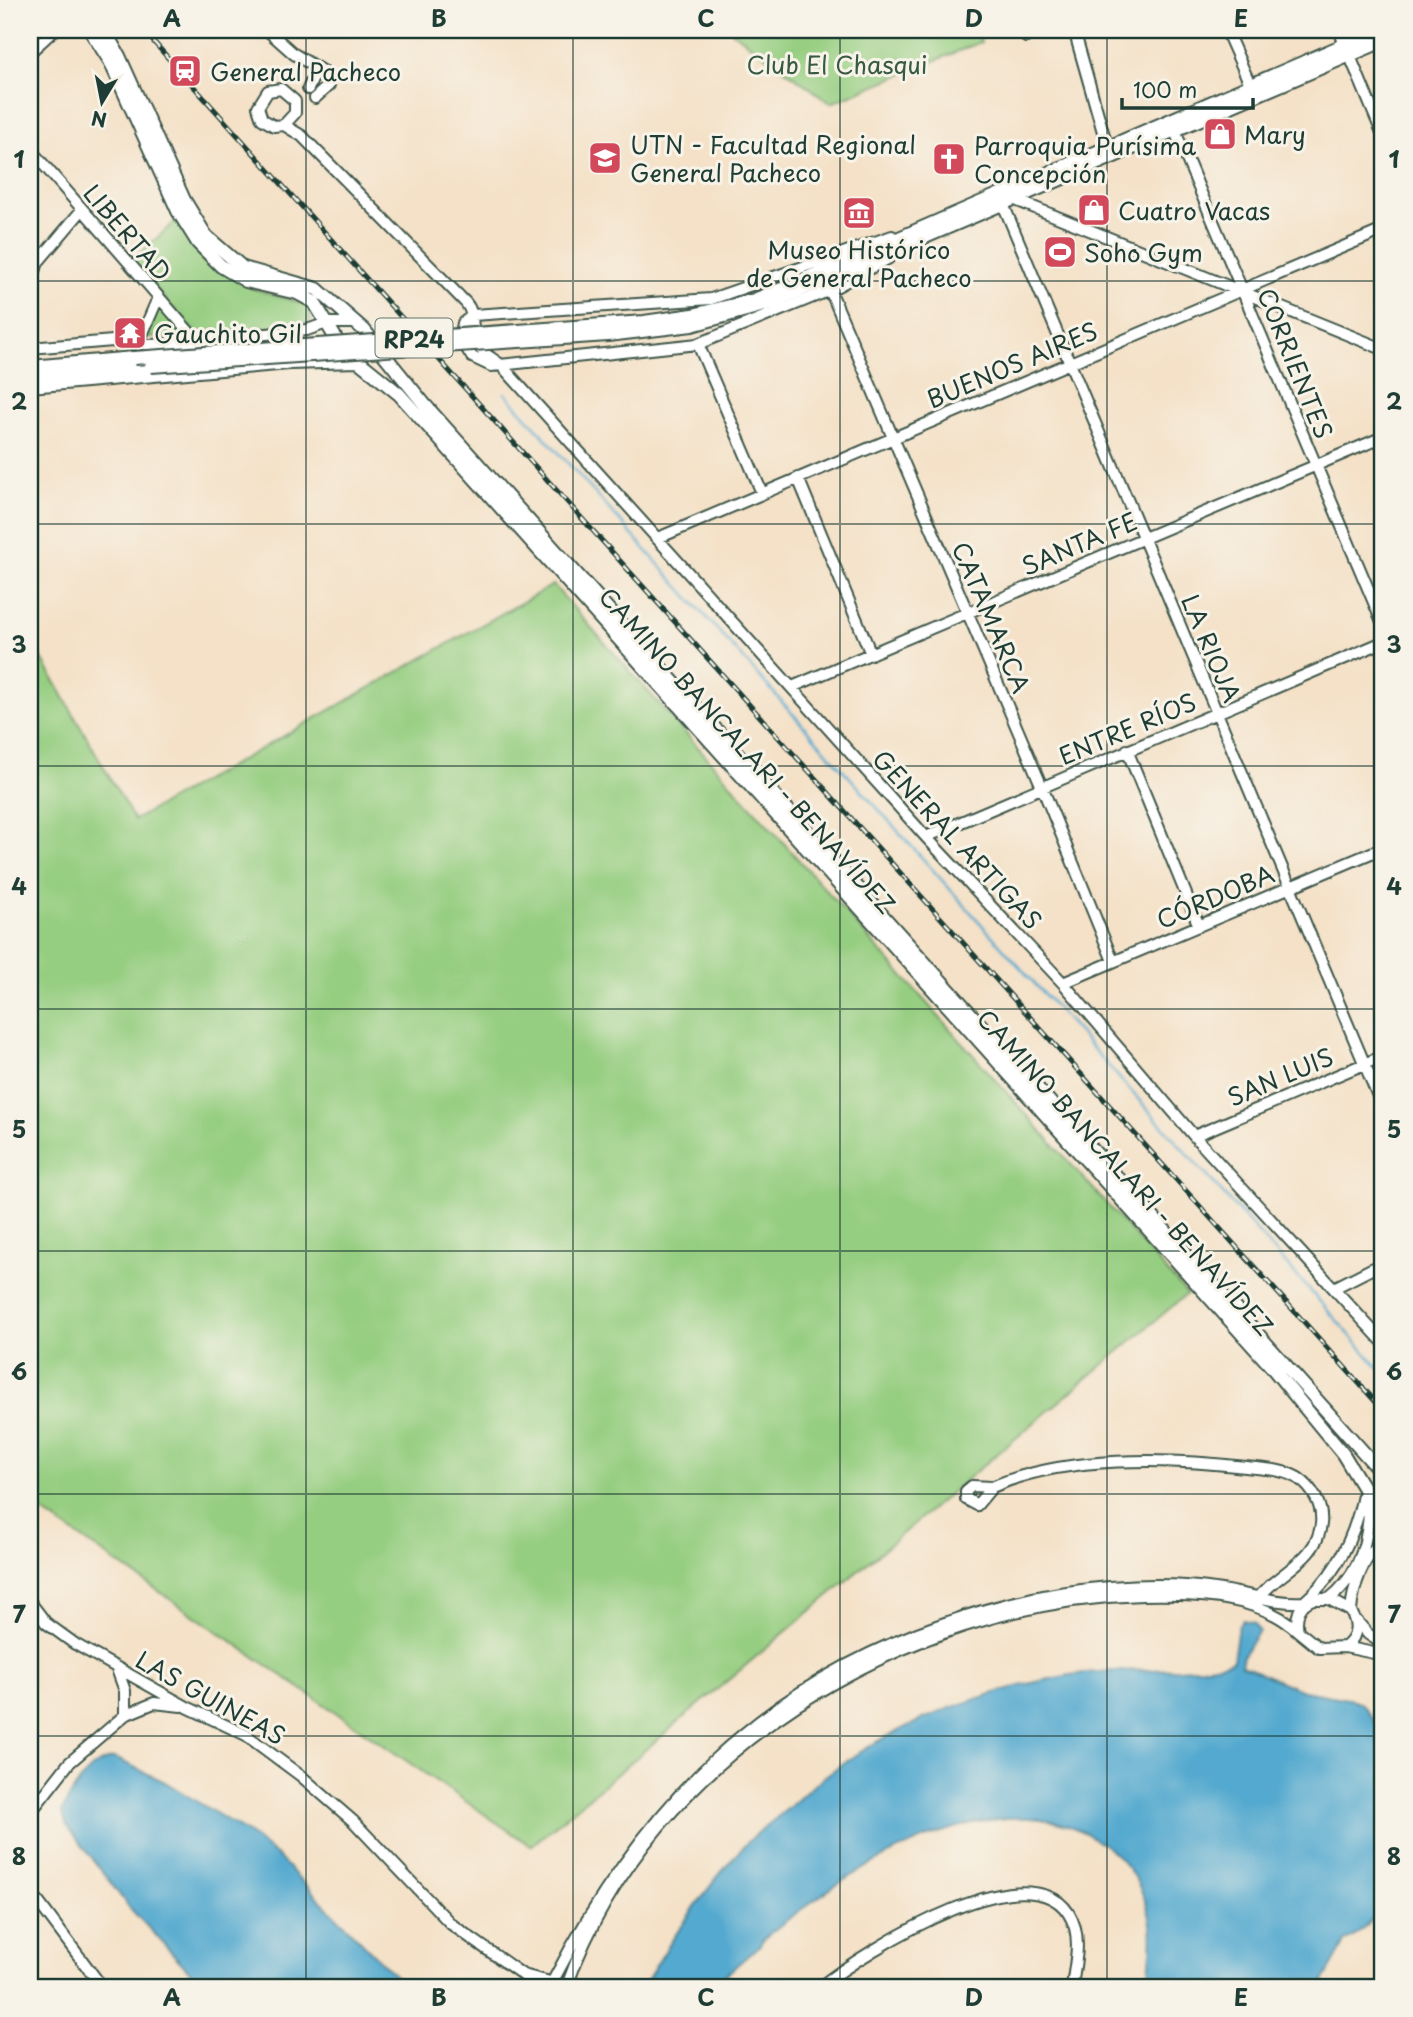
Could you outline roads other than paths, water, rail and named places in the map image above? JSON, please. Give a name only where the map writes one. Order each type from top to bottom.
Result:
[{"type":"main road","name":"CAMINO BANCALARI - BENAVÍDEZ","points":[[90,30],[110,61],[178,211],[198,243],[221,266],[246,281],[298,293],[314,302],[334,338],[356,362],[399,394],[1113,1188],[1307,1409],[1343,1454],[1383,1520]]},
{"type":"main road","name":"CAMINO BANCALARI - BENAVÍDEZ","points":[[104,30],[120,56],[184,200],[211,242],[243,268],[312,285],[378,346],[425,405],[1383,1474]]},
{"type":"main road","name":"RP24","points":[[1347,50],[1378,30]]},
{"type":"main road","name":"RP24","points":[[30,377],[151,366],[608,335],[693,320],[754,300],[926,231],[1008,202],[1253,90],[1347,50],[1383,41]]},
{"type":"main road","name":"RP24","points":[[926,231],[1107,146],[1172,125]]},
{"type":"main road","name":"RP24","points":[[30,367],[693,320]]},
{"type":"main road","points":[[30,386],[289,363],[356,362],[378,346]]},
{"type":"main road","points":[[1366,1494],[1383,1486]]},
{"type":"street","points":[[30,52],[54,30]]},
{"type":"street","points":[[267,30],[317,69],[312,93]]},
{"type":"street","points":[[1074,30],[1107,146]]},
{"type":"street","points":[[1226,30],[1253,90]]},
{"type":"street","points":[[1339,30],[1383,135]]},
{"type":"street","points":[[302,136],[295,113],[295,101],[287,91],[274,88],[263,95],[258,107],[262,119],[274,126],[284,125],[302,136],[466,303],[473,316],[711,299],[926,231]]},
{"type":"street","points":[[284,125],[295,113]]},
{"type":"street","name":"CORRIENTES","points":[[1172,125],[1244,287],[1383,624]]},
{"type":"street","name":"LIBERTAD","points":[[30,149],[81,211],[197,341]]},
{"type":"street","points":[[1008,202],[1244,287],[1383,342]]},
{"type":"street","name":"LA RIOJA","points":[[1008,202],[1067,363],[1383,1108]]},
{"type":"street","points":[[30,287],[32,267],[81,211]]},
{"type":"street","name":"BUENOS AIRES","points":[[658,538],[1383,230]]},
{"type":"street","points":[[501,365],[698,344],[830,290],[926,231]]},
{"type":"street","points":[[1244,287],[1383,349]]},
{"type":"street","name":"CATAMARCA","points":[[830,290],[1042,787],[1113,961]]},
{"type":"street","points":[[138,344],[158,298]]},
{"type":"street","name":"GENERAL ARTIGAS","points":[[473,316],[475,340],[483,351],[501,365],[926,837],[1063,983],[1194,1136],[1383,1342]]},
{"type":"street","points":[[30,348],[114,341],[138,344],[197,341],[307,330],[327,323],[356,324]]},
{"type":"street","points":[[698,344],[762,493]]},
{"type":"street","name":"SANTA FE","points":[[792,687],[1383,437]]},
{"type":"street","points":[[798,478],[871,654]]},
{"type":"street","name":"ENTRE RÍOS","points":[[926,837],[1383,642]]},
{"type":"street","points":[[1127,750],[1199,926]]},
{"type":"street","name":"CÓRDOBA","points":[[1063,983],[1383,848]]},
{"type":"street","name":"SAN LUIS","points":[[1194,1136],[1383,1056]]},
{"type":"street","points":[[1335,1288],[1383,1263]]},
{"type":"street","points":[[992,1487],[1042,1472],[1119,1463],[1200,1463],[1290,1474],[1309,1487],[1317,1499],[1321,1512],[1319,1535],[1308,1554],[1256,1601]]},
{"type":"street","points":[[550,1983],[587,1917],[640,1846],[737,1746],[851,1667],[891,1654],[981,1616],[1118,1591],[1256,1601],[1304,1602],[1329,1599],[1345,1585],[1360,1557],[1369,1522],[1366,1494]]},
{"type":"street","points":[[1298,1631],[1298,1614],[1304,1602],[1324,1583],[1344,1551],[1366,1494]]},
{"type":"street","points":[[1345,1647],[1355,1634],[1355,1583],[1373,1551],[1383,1540]]},
{"type":"street","points":[[1329,1599],[1353,1615],[1383,1655]]},
{"type":"street","points":[[1256,1601],[1298,1631],[1304,1640],[1319,1648],[1376,1644]]},
{"type":"street","name":"LAS GUINEAS","points":[[30,1602],[57,1633],[187,1707],[246,1735],[301,1776],[352,1821],[452,1924],[537,1987]]},
{"type":"street","points":[[115,1667],[125,1691],[125,1715]]},
{"type":"street","points":[[30,1813],[82,1750],[125,1715],[153,1703],[187,1707]]},
{"type":"street","points":[[568,1985],[584,1942],[640,1846]]},
{"type":"street","points":[[30,1891],[102,1987]]},
{"type":"street","points":[[820,1987],[875,1948],[922,1923],[968,1905],[1020,1891],[1033,1891],[1052,1899],[1071,1919],[1077,1939],[1072,1987]]},
{"type":"street","name":"LAS GUINEAS","points":[[523,1975],[550,1983],[563,1979],[568,1985]]},
{"type":"water","points":[[1243,1620],[1254,1623],[1259,1631],[1243,1655],[1241,1665],[1303,1691],[1354,1700],[1362,1704],[1383,1734],[1383,1911],[1346,1941],[1320,1987],[1148,1987],[1151,1922],[1141,1890],[1122,1861],[1094,1838],[1053,1822],[1010,1818],[965,1825],[919,1841],[875,1862],[795,1914],[763,1939],[760,1945],[712,1987],[643,1987],[689,1915],[742,1848],[823,1778],[854,1756],[887,1736],[958,1705],[1033,1683],[1090,1672],[1189,1668],[1229,1662],[1233,1660],[1238,1626]]},
{"type":"water","points":[[115,1758],[165,1782],[248,1833],[278,1857],[395,1976],[413,1987],[204,1987],[128,1906],[66,1824],[62,1811],[77,1786],[97,1765]]},
{"type":"waterway","points":[[505,393],[1383,1372]]},
{"type":"railway","points":[[143,30],[1383,1410]]},
{"type":"place","name":"General Pacheco","points":[[185,71]]},
{"type":"place","name":"Mary","points":[[1220,134]]},
{"type":"place","name":"UTN - Facultad Regional General Pacheco","points":[[605,158]]},
{"type":"place","name":"Parroquia Purísima Concepción","points":[[949,159]]},
{"type":"place","name":"Cuatro Vacas","points":[[1094,210]]},
{"type":"place","name":"Museo Histórico de General Pacheco","points":[[859,213]]},
{"type":"place","name":"Soho Gym","points":[[1060,252]]},
{"type":"place","name":"Gauchito Gil","points":[[130,333]]},
{"type":"park label","name":"Club El Chasqui","points":[[837,64]]}]
